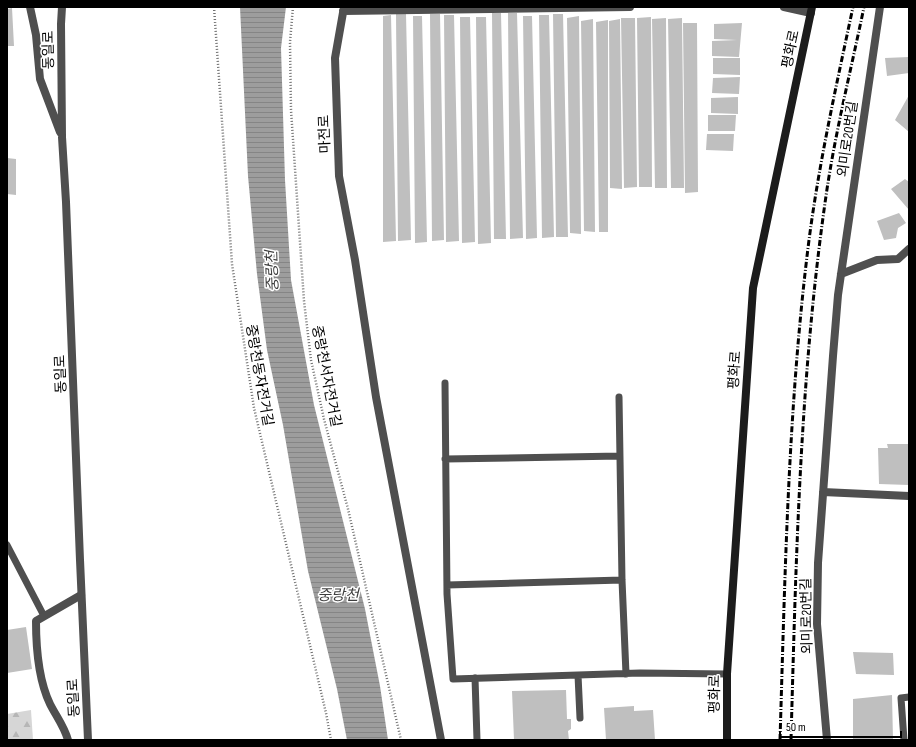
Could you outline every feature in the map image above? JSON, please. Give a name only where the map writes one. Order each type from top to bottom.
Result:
[{"type":"main road","name":"평화로","points":[[727,740],[727,674],[753,288],[810,9]]},
{"type":"street","points":[[30,7],[36,35],[40,79],[62,137]]},
{"type":"street","name":"동일로","points":[[62,7],[62,137],[88,740]]},
{"type":"street","points":[[344,9],[630,7]]},
{"type":"street","points":[[784,7],[810,9]]},
{"type":"street","name":"외미로20번길","points":[[827,740],[817,624],[818,563],[833,349],[841,274],[880,7]]},
{"type":"street","name":"마전로","points":[[344,9],[335,58],[339,176],[355,260],[376,397],[440,740]]},
{"type":"street","points":[[841,274],[877,260],[898,259],[909,249]]},
{"type":"street","points":[[824,492],[909,496]]},
{"type":"street","points":[[68,740],[65,729],[50,703],[42,682],[36,642],[36,621],[82,596]]},
{"type":"lane","points":[[445,383],[447,585],[452,679],[626,674],[727,674]]},
{"type":"lane","points":[[619,397],[622,580],[626,674]]},
{"type":"lane","points":[[446,459],[620,456]]},
{"type":"lane","points":[[7,545],[44,616]]},
{"type":"lane","points":[[447,585],[622,580]]},
{"type":"lane","points":[[578,675],[580,718]]},
{"type":"lane","points":[[475,678],[477,740]]},
{"type":"lane","points":[[904,740],[901,698],[909,697]]},
{"type":"path","name":"중랑천동자전거길","points":[[214,7],[218,82],[232,264],[254,408],[326,713],[331,740]]},
{"type":"path","name":"중랑천서자전거길","points":[[293,7],[290,42],[291,110],[302,280],[311,360],[324,419],[348,509],[401,740]]},
{"type":"green space","points":[[31,710],[33,740],[7,740],[7,714]]},
{"type":"water","name":"중랑천","points":[[240,7],[286,7],[281,48],[285,180],[291,280],[314,405],[365,609],[380,686],[388,740],[347,740],[337,689],[308,571],[283,425],[267,350],[257,274],[248,176]]},
{"type":"building","points":[[12,8],[14,46],[7,46],[7,9]]},
{"type":"building","points":[[492,13],[501,13],[506,239],[494,239]]},
{"type":"building","points":[[508,13],[517,13],[523,238],[510,239]]},
{"type":"building","points":[[396,14],[406,14],[411,240],[398,241]]},
{"type":"building","points":[[430,14],[440,14],[444,240],[432,241]]},
{"type":"building","points":[[553,14],[563,14],[568,237],[556,237]]},
{"type":"building","points":[[391,15],[396,241],[383,242],[383,16]]},
{"type":"building","points":[[444,15],[454,15],[459,241],[446,242]]},
{"type":"building","points":[[539,15],[549,15],[554,237],[542,238]]},
{"type":"building","points":[[413,16],[422,16],[427,242],[415,243]]},
{"type":"building","points":[[523,16],[532,16],[537,238],[526,239]]},
{"type":"building","points":[[579,16],[581,234],[570,233],[567,18]]},
{"type":"building","points":[[460,17],[470,17],[475,242],[462,243]]},
{"type":"building","points":[[476,17],[486,17],[491,243],[478,244]]},
{"type":"building","points":[[651,17],[652,187],[639,187],[637,18]]},
{"type":"building","points":[[621,18],[635,18],[637,187],[624,188]]},
{"type":"building","points":[[666,18],[667,188],[655,188],[652,19]]},
{"type":"building","points":[[682,18],[684,188],[671,188],[668,19]]},
{"type":"building","points":[[593,19],[595,232],[584,231],[581,21]]},
{"type":"building","points":[[620,19],[622,189],[610,188],[609,21]]},
{"type":"building","points":[[608,20],[608,232],[599,232],[596,22]]},
{"type":"building","points":[[683,23],[697,23],[698,192],[685,193]]},
{"type":"building","points":[[742,23],[739,57],[712,56],[712,41],[737,40],[714,39],[714,24]]},
{"type":"building","points":[[909,57],[909,73],[887,76],[885,58]]},
{"type":"building","points":[[713,58],[740,58],[740,75],[713,74]]},
{"type":"building","points":[[740,77],[739,94],[712,93],[713,78]]},
{"type":"building","points":[[909,95],[909,132],[895,120]]},
{"type":"building","points":[[738,97],[738,114],[711,113],[711,98]]},
{"type":"building","points":[[708,115],[736,115],[735,131],[708,131]]},
{"type":"building","points":[[707,134],[734,134],[733,151],[706,150]]},
{"type":"building","points":[[7,158],[16,159],[16,195],[7,194]]},
{"type":"building","points":[[905,179],[909,182],[909,210],[891,189]]},
{"type":"building","points":[[899,213],[906,223],[898,228],[896,238],[884,240],[877,221]]},
{"type":"building","points":[[887,444],[909,444],[909,485],[879,484],[878,448],[888,448]]},
{"type":"building","points":[[26,627],[32,669],[7,673],[7,630]]},
{"type":"building","points":[[853,652],[893,653],[894,675],[856,674]]},
{"type":"building","points":[[566,690],[567,719],[571,719],[571,729],[568,731],[569,740],[514,740],[512,691]]},
{"type":"building","points":[[892,695],[893,740],[853,740],[853,699]]},
{"type":"building","points":[[634,706],[634,711],[653,710],[655,740],[606,740],[604,708]]},
{"type":"railway","points":[[780,740],[788,494],[801,309],[817,187],[853,7]]},
{"type":"railway","points":[[791,740],[797,535],[810,331],[826,196],[839,125],[864,7]]}]
